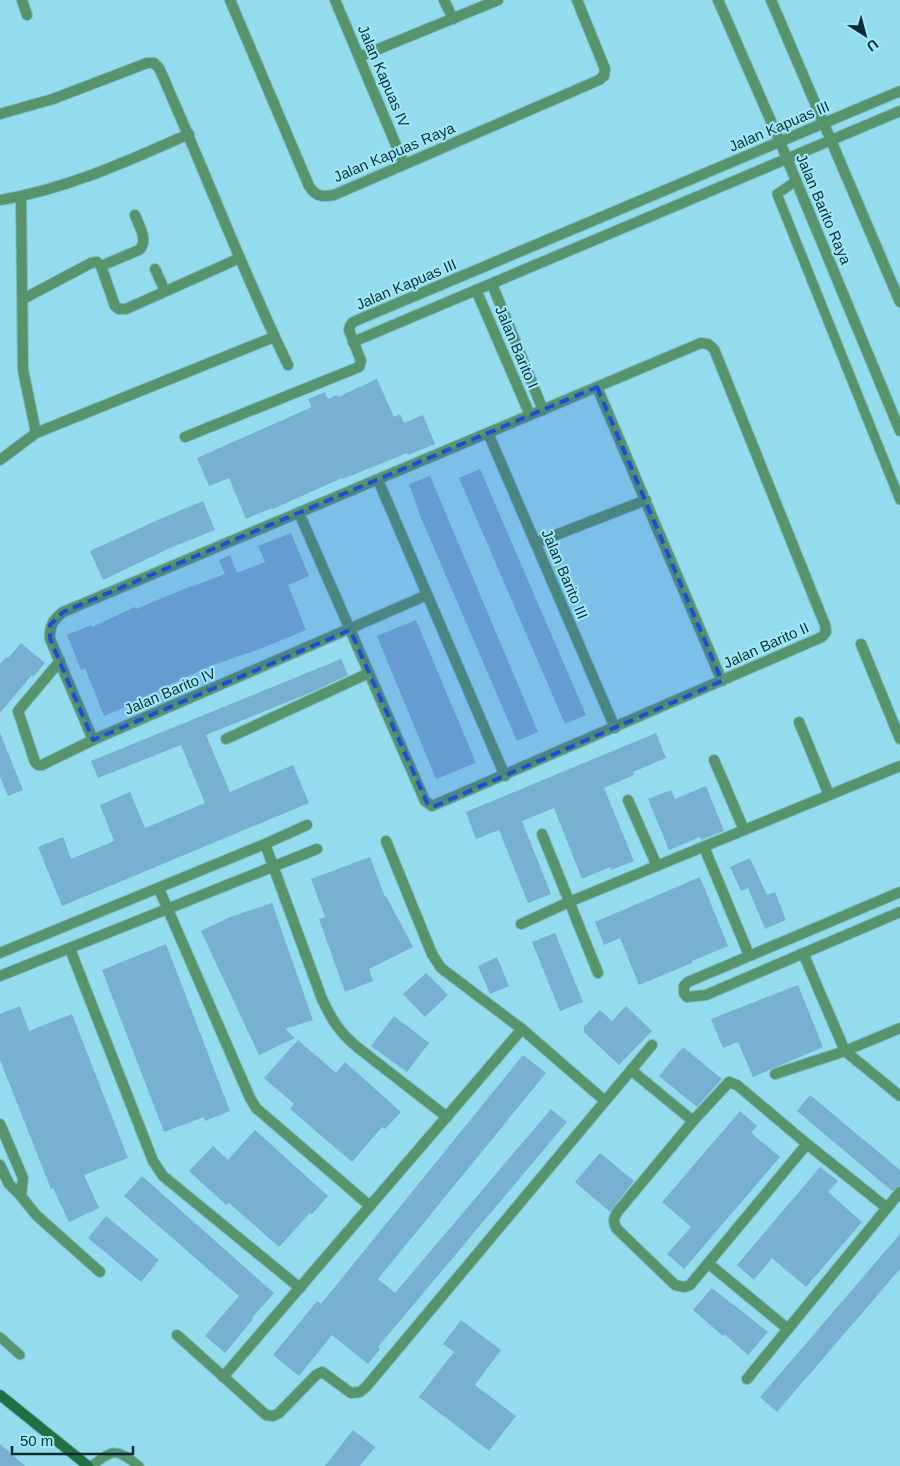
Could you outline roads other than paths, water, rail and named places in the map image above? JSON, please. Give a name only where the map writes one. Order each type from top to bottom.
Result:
[{"type":"main road","points":[[0,1395],[90,1466]]},
{"type":"street","points":[[22,0],[27,15]]},
{"type":"street","name":"Jalan Kapuas Raya","points":[[230,0],[309,186],[314,194],[323,197],[334,195],[600,80],[604,76],[605,69],[577,0]]},
{"type":"street","name":"Jalan Kapuas IV","points":[[335,0],[404,164]]},
{"type":"street","points":[[444,0],[452,19]]},
{"type":"street","points":[[359,56],[498,0]]},
{"type":"street","name":"Jalan Barito Raya","points":[[718,0],[780,142],[900,431]]},
{"type":"street","points":[[771,0],[900,302]]},
{"type":"street","points":[[0,114],[53,99],[147,63],[154,63],[159,68],[189,134],[240,258],[288,365]]},
{"type":"street","name":"Jalan Kapuas III","points":[[185,437],[359,367],[361,361],[349,330],[353,322],[900,91]]},
{"type":"street","points":[[354,342],[900,111]]},
{"type":"street","points":[[0,200],[79,180],[189,134]]},
{"type":"street","points":[[21,196],[23,299],[21,346],[23,370],[36,433]]},
{"type":"street","points":[[101,266],[143,247],[145,241],[135,215]]},
{"type":"street","points":[[23,299],[91,263],[97,262],[101,266],[115,306],[119,309],[126,309],[240,258]]},
{"type":"street","points":[[155,268],[165,291]]},
{"type":"street","name":"Jalan Barito I","points":[[492,284],[543,410]]},
{"type":"street","name":"Jalan Barito I","points":[[476,290],[530,415]]},
{"type":"street","points":[[0,460],[36,433],[274,337]]},
{"type":"street","name":"Jalan Barito II","points":[[369,673],[425,801],[430,806],[435,806],[822,637],[826,632],[714,349],[708,344],[701,343],[597,387]]},
{"type":"street","points":[[92,740],[50,639],[50,625],[63,612],[597,387],[722,681]]},
{"type":"street","name":"Jalan Barito III","points":[[488,433],[615,728]]},
{"type":"street","points":[[378,480],[505,776]]},
{"type":"street","points":[[535,543],[646,500]]},
{"type":"street","points":[[226,739],[369,673],[299,513]]},
{"type":"street","name":"Jalan Barito IV","points":[[60,661],[18,711],[35,762],[38,765],[42,765],[92,740],[428,595]]},
{"type":"street","points":[[861,644],[900,739]]},
{"type":"street","points":[[799,722],[829,796]]},
{"type":"street","points":[[714,760],[744,830]]},
{"type":"street","points":[[521,924],[568,902],[900,766]]},
{"type":"street","points":[[628,800],[657,866]]},
{"type":"street","points":[[0,953],[159,889],[307,825]]},
{"type":"street","points":[[542,834],[598,973]]},
{"type":"street","points":[[386,841],[441,968],[522,1029],[605,1101]]},
{"type":"street","points":[[265,844],[322,999],[332,1020],[343,1035],[357,1047],[447,1117]]},
{"type":"street","points":[[704,847],[749,955]]},
{"type":"street","points":[[0,976],[317,849]]},
{"type":"street","points":[[159,889],[256,1108],[370,1206]]},
{"type":"street","points":[[900,892],[688,982],[684,986],[684,993],[687,997],[706,995],[900,912]]},
{"type":"street","points":[[70,949],[153,1161],[163,1176],[300,1288]]},
{"type":"street","points":[[803,953],[845,1051],[900,1096]]},
{"type":"street","points":[[775,1074],[845,1051],[900,1028]]},
{"type":"street","points":[[224,1377],[522,1029]]},
{"type":"street","points":[[177,1335],[263,1413],[271,1416],[279,1413],[320,1373],[325,1374],[351,1393],[355,1394],[363,1390],[652,1045]]},
{"type":"street","points":[[631,1070],[693,1121]]},
{"type":"street","points":[[807,1144],[690,1285],[679,1287],[617,1230],[614,1224],[614,1218],[619,1210],[693,1121],[729,1082],[737,1085],[887,1208]]},
{"type":"street","points":[[0,1124],[23,1178],[21,1196]]},
{"type":"street","points":[[0,1165],[9,1184],[36,1215],[100,1272]]},
{"type":"street","points":[[746,1379],[900,1192]]},
{"type":"street","points":[[709,1264],[788,1329]]},
{"type":"lane","points":[[796,181],[777,194],[900,500]]},
{"type":"lane","points":[[0,1336],[20,1355]]},
{"type":"lane","points":[[90,1466],[114,1452],[121,1453],[139,1466]]}]
